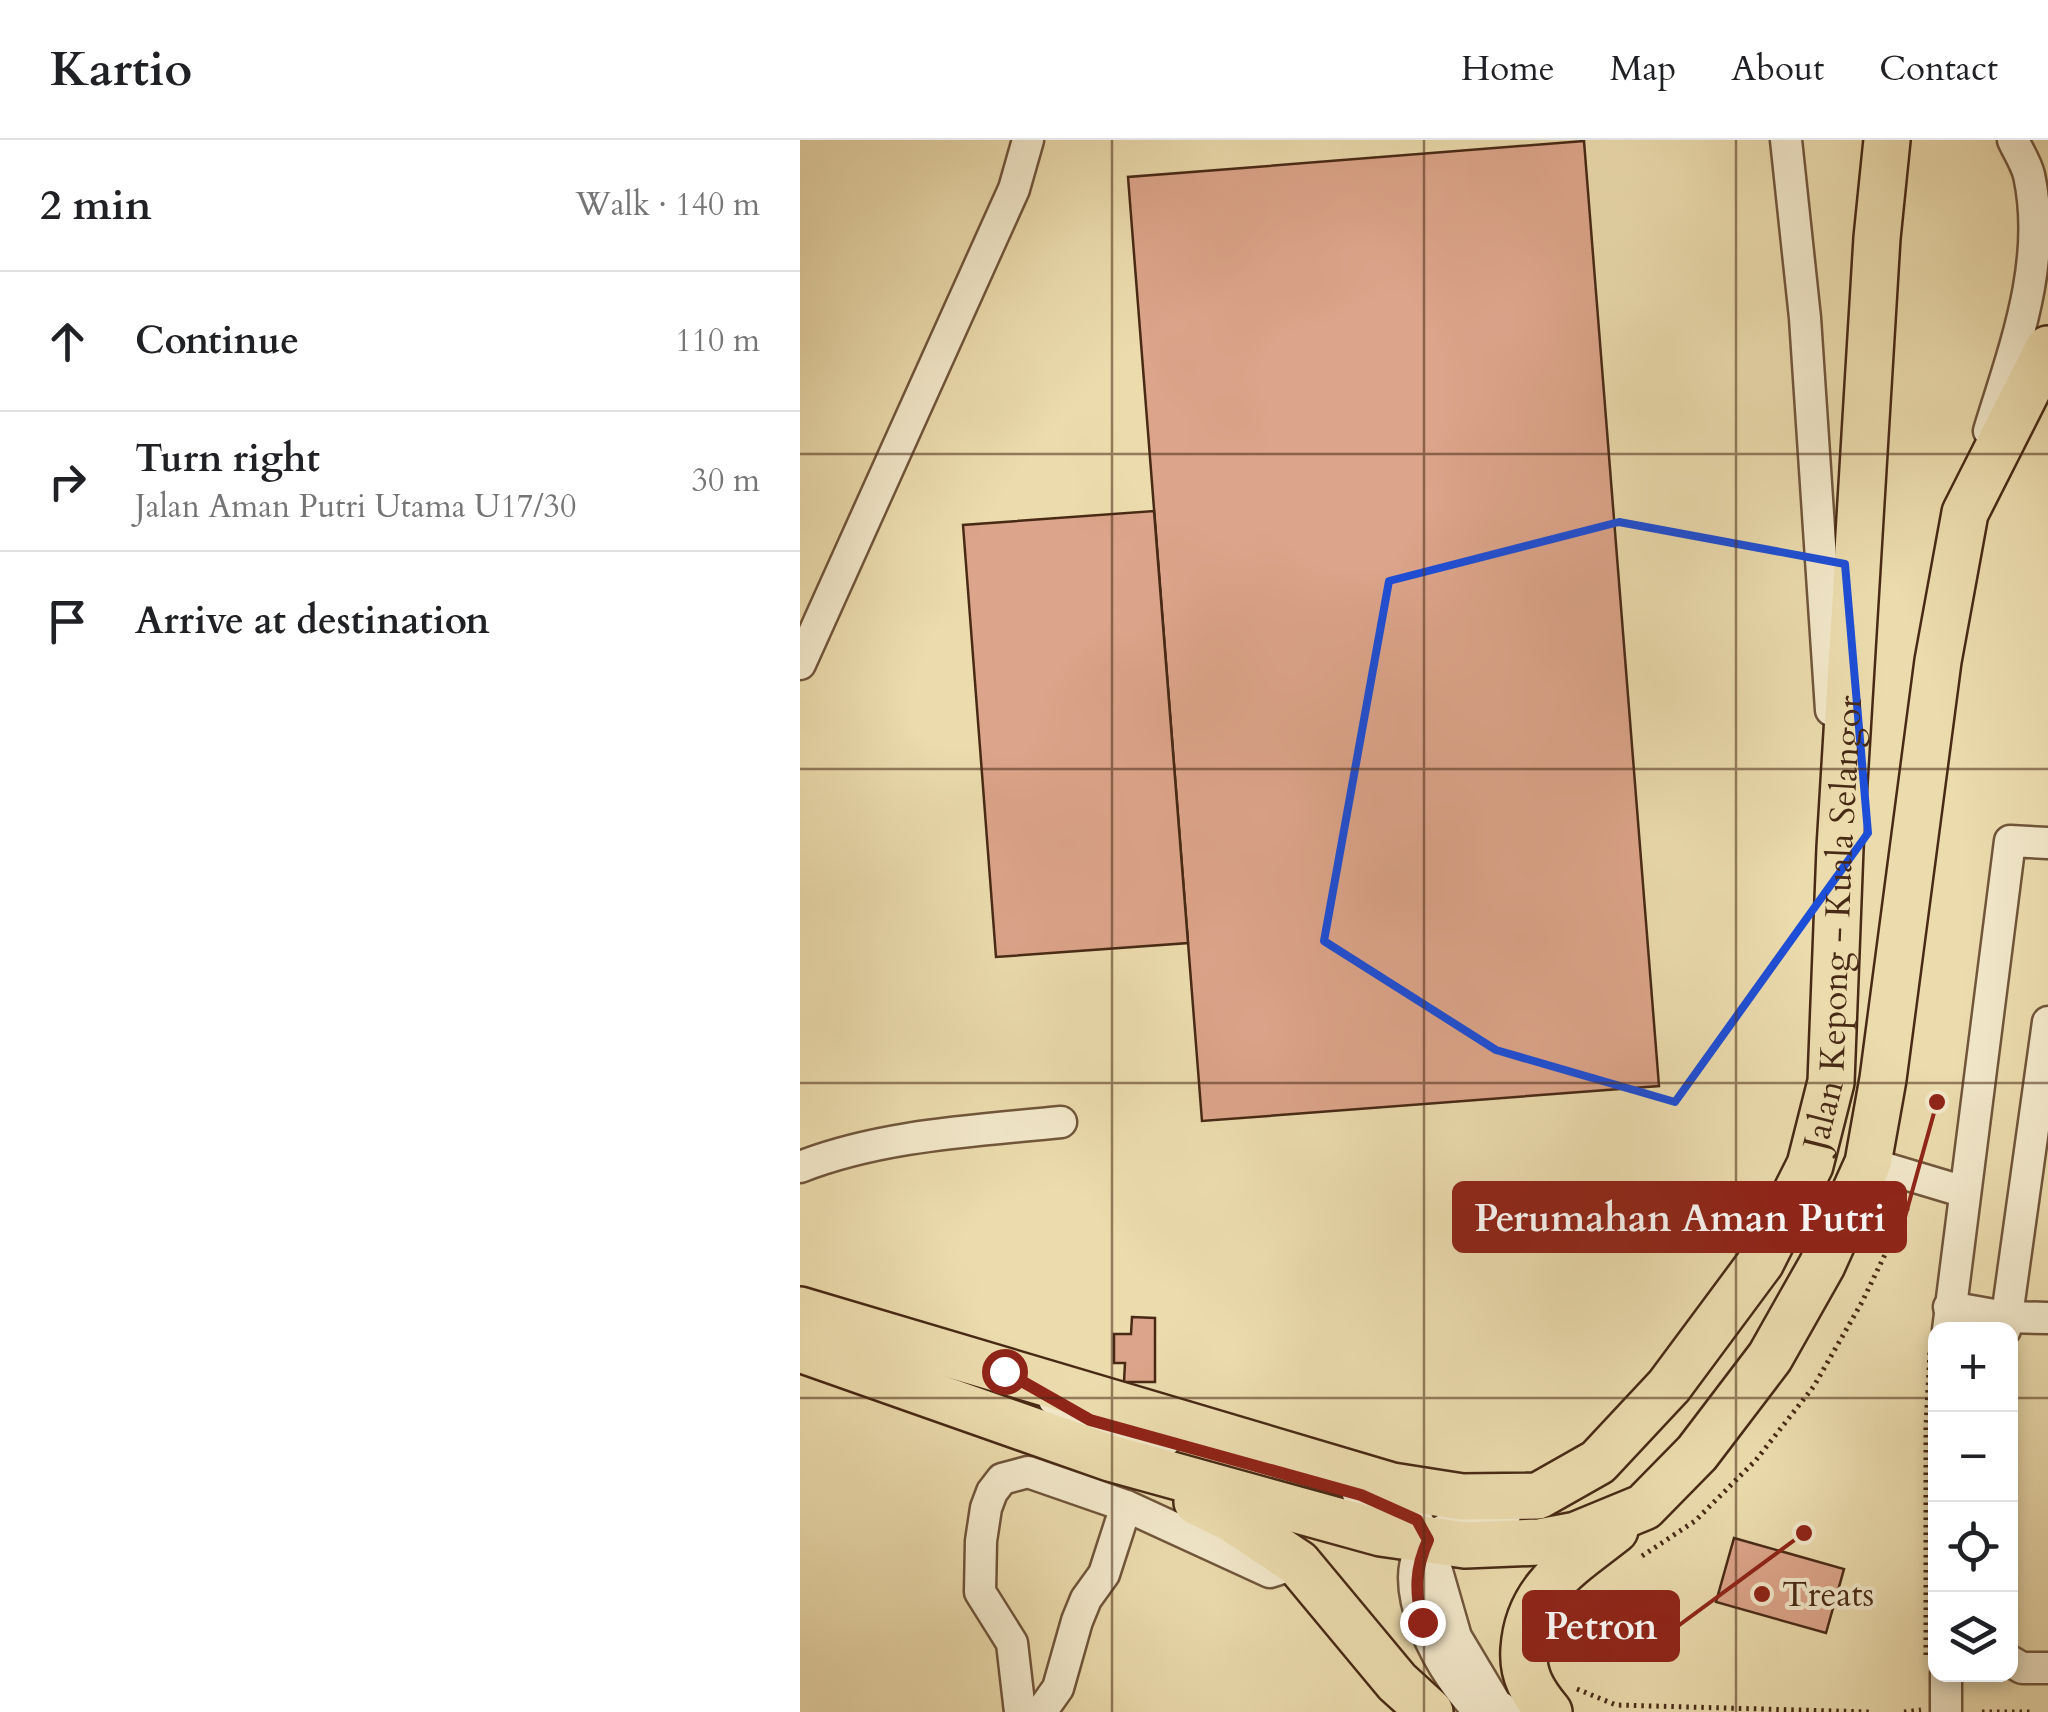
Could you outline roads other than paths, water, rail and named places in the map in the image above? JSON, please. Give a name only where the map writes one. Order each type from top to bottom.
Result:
[{"type":"highway","name":"Jalan Kepong - Kuala Selangor","points":[[800,1310],[1392,1486],[1462,1496],[1538,1496],[1598,1462],[1669,1386],[1762,1262],[1810,1164],[1831,1082],[1840,848],[1876,238],[1887,140]]},
{"type":"highway","name":"Jalan Kepong - Kuala Selangor","points":[[800,1348],[1110,1458],[1365,1530],[1465,1545],[1539,1542],[1576,1535],[1644,1508],[1697,1453],[1770,1357],[1822,1265],[1868,1163],[1883,1079],[1938,661],[1965,513],[2048,350]]},
{"type":"highway","points":[[1110,1458],[1232,1519],[1298,1563],[1397,1682],[1430,1712]]},
{"type":"highway","points":[[1562,1700],[1530,1691],[1523,1658],[1526,1625],[1536,1601],[1558,1576],[1644,1508]]},
{"type":"street","points":[[800,664],[1014,190],[1028,140]]},
{"type":"street","points":[[1786,140],[1805,318],[1840,848]]},
{"type":"street","points":[[1965,513],[2035,279],[2036,223],[2029,174],[2013,140]]},
{"type":"street","points":[[1943,1322],[1966,1192],[2010,841],[2048,843]]},
{"type":"street","points":[[2005,1322],[2047,1037]]},
{"type":"street","points":[[800,1167],[833,1154],[936,1135],[1061,1122]]},
{"type":"street","points":[[1868,1163],[1966,1192]]},
{"type":"street","points":[[2014,1322],[2048,1318]]},
{"type":"street","points":[[1004,1371],[1090,1420],[1361,1495],[1417,1520],[1428,1540],[1456,1637],[1496,1704],[1507,1712]]},
{"type":"street","points":[[1020,1712],[1012,1644],[980,1592],[980,1541],[992,1492],[1002,1478],[1028,1472],[1126,1506],[1270,1572],[1298,1563]]},
{"type":"street","points":[[1481,1712],[1460,1693],[1440,1662],[1422,1622],[1416,1580],[1418,1562],[1428,1540],[1466,1519],[1512,1514],[1538,1496]]},
{"type":"street","points":[[1040,1712],[1058,1688],[1077,1621],[1086,1599],[1104,1574],[1126,1506]]},
{"type":"street","points":[[2018,1666],[2048,1668]]},
{"type":"street","points":[[1938,1682],[1946,1712]]},
{"type":"place","name":"Perumahan Aman Putri","points":[[1937,1102]]},
{"type":"place","name":"Petron","points":[[1804,1533]]},
{"type":"place","name":"Treats","points":[[1762,1594]]}]
